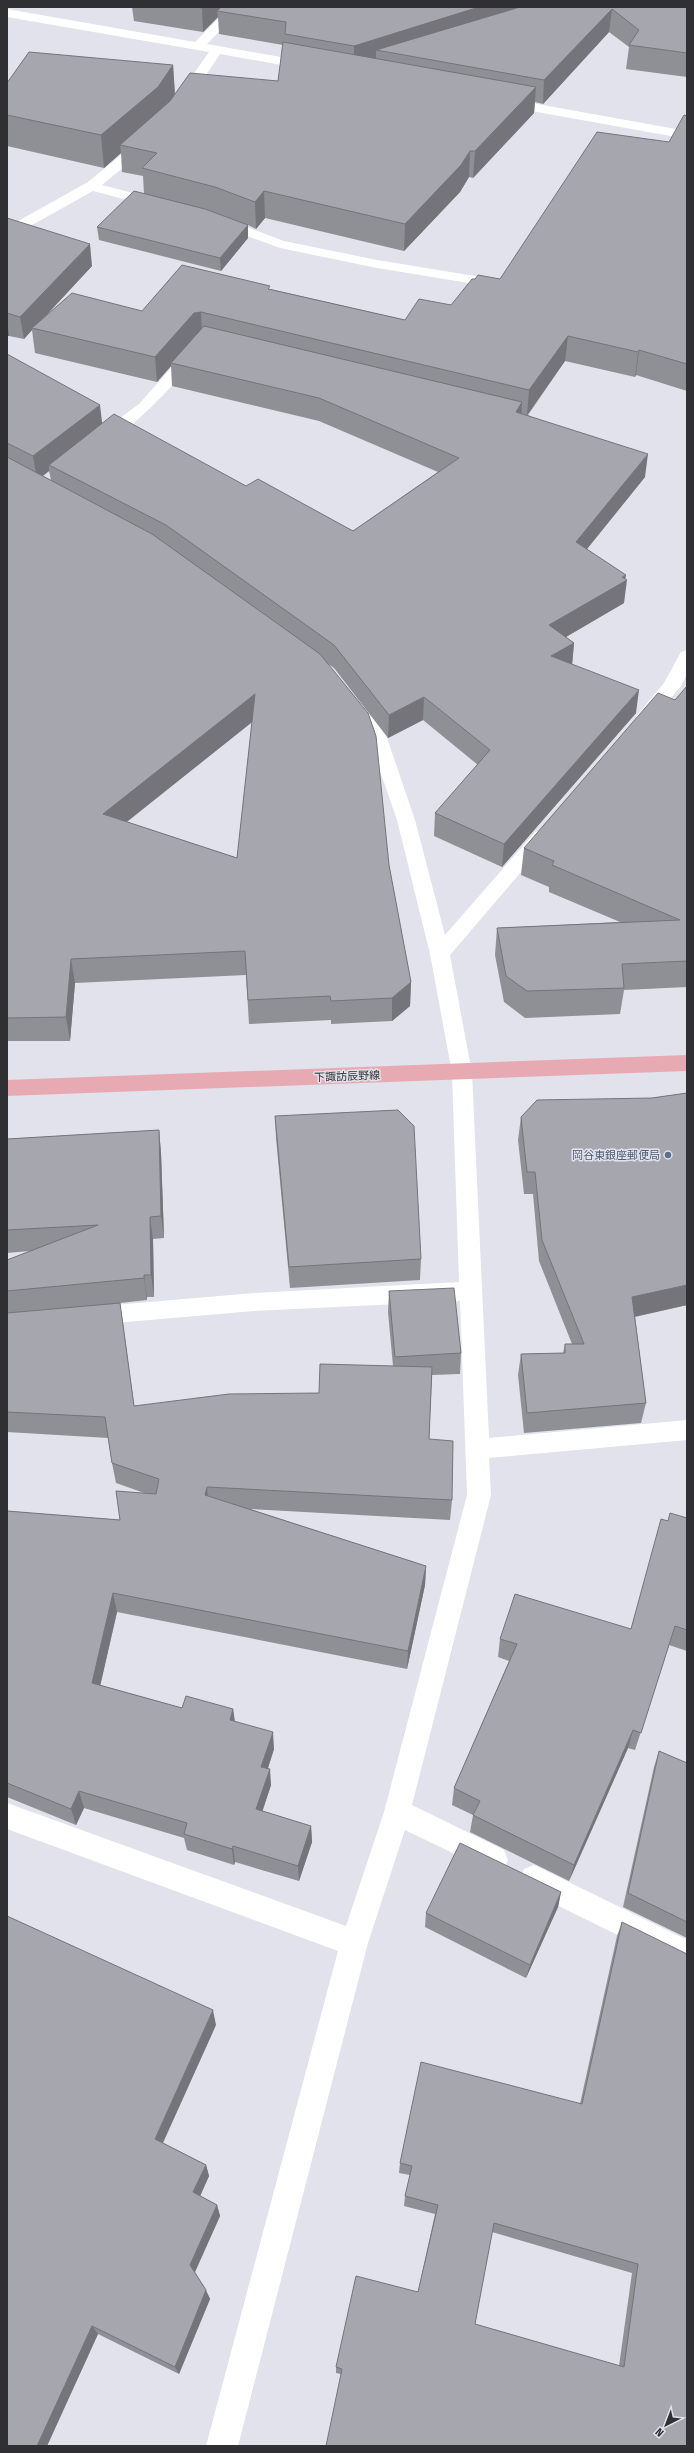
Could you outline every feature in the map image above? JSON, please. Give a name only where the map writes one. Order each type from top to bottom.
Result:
[{"type":"main road","name":"下諏訪辰野線","points":[[7,1088],[462,1073],[687,1062]]},
{"type":"street","points":[[36,17],[48,7]]},
{"type":"street","points":[[198,46],[237,7]]},
{"type":"street","points":[[7,13],[325,69]]},
{"type":"street","points":[[174,111],[217,50]]},
{"type":"street","points":[[494,100],[687,135]]},
{"type":"street","points":[[7,235],[24,220],[91,186],[124,162],[155,133]]},
{"type":"street","points":[[91,186],[174,208]]},
{"type":"street","points":[[204,216],[280,244],[377,264],[487,282]]},
{"type":"street","points":[[88,450],[144,407],[202,342]]},
{"type":"street","points":[[636,728],[672,686],[687,656]]},
{"type":"street","points":[[222,2446],[354,1943],[397,1812],[479,1495],[462,1073],[440,954],[406,820],[377,735],[347,697]]},
{"type":"street","points":[[440,954],[554,823]]},
{"type":"street","points":[[71,1318],[254,1302],[471,1291]]},
{"type":"street","points":[[478,1449],[687,1430]]},
{"type":"street","points":[[397,1812],[687,1955]]},
{"type":"street","points":[[7,1816],[354,1943]]},
{"type":"building","points":[[221,7],[479,7],[354,46],[285,34],[286,22],[217,11]]},
{"type":"building","points":[[520,7],[687,7],[687,53],[629,45],[639,30],[612,9],[544,80],[376,50]]},
{"type":"building","points":[[283,42],[536,87],[475,151],[470,151],[461,165],[405,224],[264,191],[255,202],[215,187],[142,168],[157,153],[120,145],[170,101],[190,73],[278,81]]},
{"type":"building","points":[[29,52],[173,65],[158,87],[101,135],[7,115],[7,83]]},
{"type":"building","points":[[684,115],[687,116],[687,364],[639,350],[638,352],[568,336],[529,390],[201,312],[194,313],[155,357],[32,328],[72,293],[142,311],[182,265],[270,286],[268,289],[405,320],[419,299],[451,305],[472,279],[475,279],[478,275],[500,279],[597,132],[669,142]]},
{"type":"building","points":[[134,191],[205,209],[248,225],[220,258],[97,227]]},
{"type":"building","points":[[7,218],[90,244],[20,317],[7,313]]},
{"type":"building","points":[[204,326],[522,402],[516,412],[648,454],[576,542],[626,575],[622,577],[627,580],[549,625],[574,643],[551,656],[639,690],[504,844],[435,813],[490,750],[424,697],[389,715],[334,645],[166,525],[49,465],[114,414],[246,486],[258,479],[353,531],[459,458],[319,398],[171,363]]},
{"type":"building","points":[[7,354],[100,405],[33,456],[7,443]]},
{"type":"building","points":[[7,457],[152,534],[320,654],[368,713],[376,736],[389,865],[411,982],[392,998],[331,1001],[330,996],[248,1000],[245,951],[71,959],[66,1017],[7,1018]],"holes":[[[255,694],[237,858],[103,814]]]},
{"type":"building","points":[[687,686],[687,961],[622,964],[624,988],[527,991],[506,976],[497,928],[680,920],[552,865],[554,861],[524,848],[658,693],[675,700]]},
{"type":"building","points":[[687,1093],[687,1285],[632,1297],[646,1403],[527,1413],[521,1354],[565,1353],[565,1344],[584,1344],[542,1240],[535,1172],[527,1172],[521,1117],[537,1100],[652,1098]]},
{"type":"building","points":[[398,1110],[414,1126],[421,1259],[289,1267],[275,1116]]},
{"type":"building","points":[[159,1130],[161,1216],[150,1217],[151,1275],[144,1275],[144,1278],[7,1291],[7,1260],[98,1225],[7,1230],[7,1139]]},
{"type":"building","points":[[454,1288],[461,1353],[395,1357],[389,1291]]},
{"type":"building","points":[[120,1303],[134,1406],[229,1394],[319,1393],[320,1364],[432,1367],[429,1439],[453,1441],[452,1500],[207,1487],[205,1495],[426,1566],[408,1651],[113,1593],[92,1683],[182,1708],[186,1696],[233,1709],[230,1720],[273,1732],[261,1767],[270,1769],[256,1809],[311,1826],[298,1866],[233,1846],[232,1849],[184,1834],[187,1823],[79,1791],[71,1809],[7,1783],[7,1511],[120,1520],[116,1491],[156,1494],[159,1479],[112,1463],[105,1417],[7,1412],[7,1313]]},
{"type":"building","points":[[670,1513],[687,1518],[687,1630],[675,1626],[641,1733],[633,1730],[574,1865],[473,1815],[480,1801],[454,1788],[517,1644],[500,1639],[515,1594],[631,1629],[661,1519],[668,1521]]},
{"type":"building","points":[[659,1751],[687,1763],[687,1922],[628,1893]]},
{"type":"building","points":[[460,1843],[561,1892],[530,1965],[426,1913]]},
{"type":"building","points":[[7,1916],[213,2010],[155,2139],[206,2165],[193,2192],[217,2205],[190,2265],[206,2290],[175,2367],[92,2326],[37,2446],[7,2446]]},
{"type":"building","points":[[622,1922],[687,1954],[687,2446],[326,2446],[342,2369],[336,2367],[356,2276],[418,2292],[438,2205],[405,2196],[412,2166],[400,2163],[421,2062],[582,2104]],"holes":[[[494,2223],[638,2264],[624,2367],[475,2324]]]},
{"type":"place","name":"岡谷東銀座郵便局","points":[[668,1155]]}]
